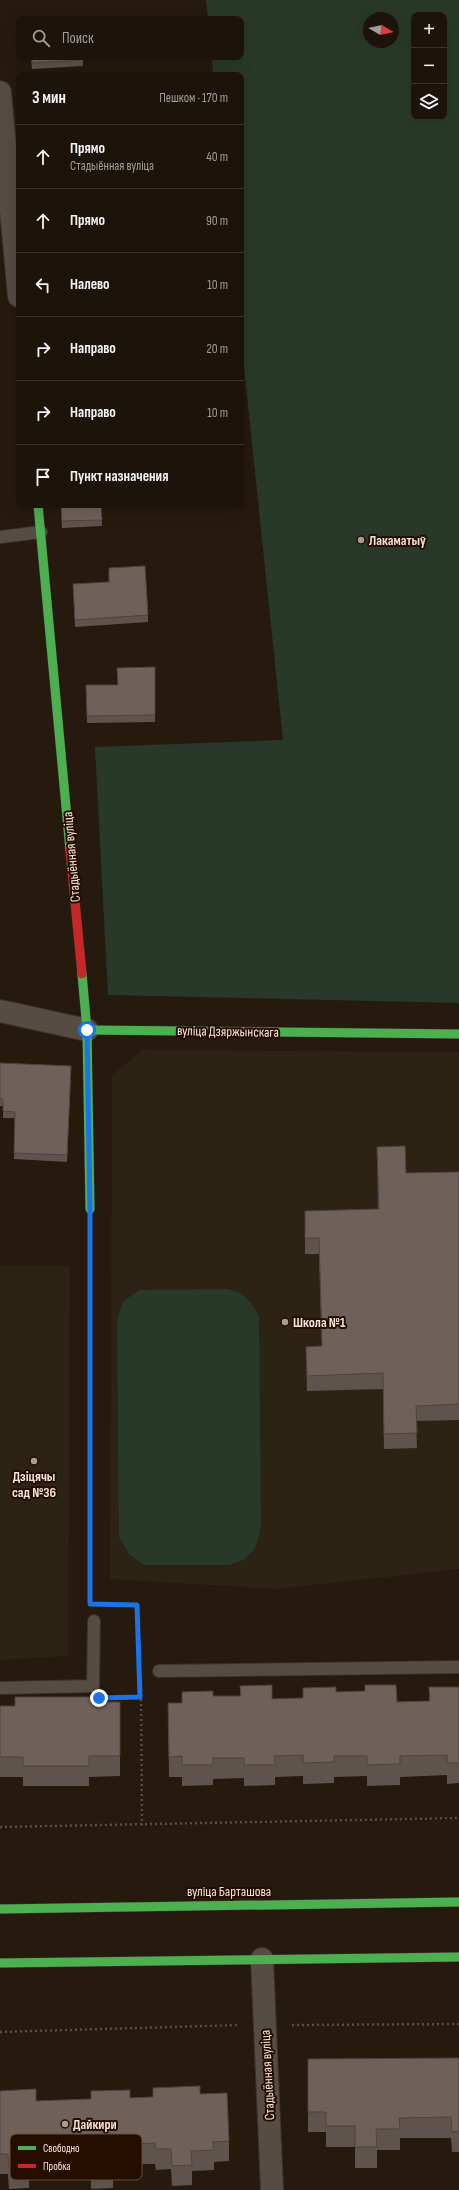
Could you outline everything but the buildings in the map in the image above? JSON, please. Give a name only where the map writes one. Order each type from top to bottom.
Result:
[{"type":"street","points":[[0,92],[16,264]]},
{"type":"street","name":"Стадыённая вуліца","points":[[38,508],[87,1030],[90,1209]]},
{"type":"street","name":"вуліца Дзяржынскага","points":[[0,1011],[87,1030],[459,1034]]},
{"type":"street","name":"вуліца Барташова","points":[[0,1909],[459,1902]]},
{"type":"street","points":[[0,1963],[459,1957]]},
{"type":"street","name":"Стадыённая вуліца","points":[[262,1959],[272,2190]]},
{"type":"lane","points":[[0,537],[41,532]]},
{"type":"lane","points":[[0,1688],[93,1686],[94,1621]]},
{"type":"lane","points":[[160,1671],[459,1667]]},
{"type":"path","points":[[90,1209],[90,1604]]},
{"type":"path","points":[[106,1604],[137,1605],[140,1663]]},
{"type":"path","points":[[140,1677],[142,1826]]},
{"type":"path","points":[[106,1698],[140,1697]]},
{"type":"path","points":[[0,1827],[142,1826],[459,1818]]},
{"type":"path","points":[[0,2032],[264,2025],[459,2024]]},
{"type":"shaded area","name":"Школа №1","points":[[143,1050],[459,1052],[459,1569],[275,1589],[110,1579],[112,1075]]},
{"type":"shaded area","name":"Дзіцячы сад №36","points":[[0,1266],[70,1266],[68,1656],[0,1660]]},
{"type":"green space","name":"Лакаматыў","points":[[206,0],[459,0],[459,1003],[108,995],[95,747],[283,740],[244,367],[244,72],[213,72],[212,60],[244,60],[244,16],[208,16]]},
{"type":"green space","points":[[228,1289],[247,1298],[259,1317],[261,1524],[259,1537],[254,1550],[243,1560],[229,1565],[144,1565],[130,1555],[119,1537],[117,1321],[123,1301],[140,1290]]},
{"type":"traffic: fast","points":[[38,508],[70,850]]},
{"type":"traffic: fast","points":[[82,974],[87,1030],[90,1209]]},
{"type":"traffic: fast","points":[[87,1030],[459,1034]]},
{"type":"traffic: fast","points":[[0,1909],[459,1902]]},
{"type":"traffic: fast","points":[[0,1963],[459,1957]]},
{"type":"traffic: jam","points":[[70,850],[82,974]]},
{"type":"place","name":"Лакаматыў","points":[[361,540]]},
{"type":"place","name":"Школа №1","points":[[285,1322]]},
{"type":"place","name":"Дзіцячы сад №36","points":[[34,1461]]},
{"type":"place","name":"Дайкири","points":[[65,2124]]},
{"type":"route","points":[[87,1030],[90,1209],[90,1604],[137,1605],[141,1670],[140,1697],[99,1698]]}]
